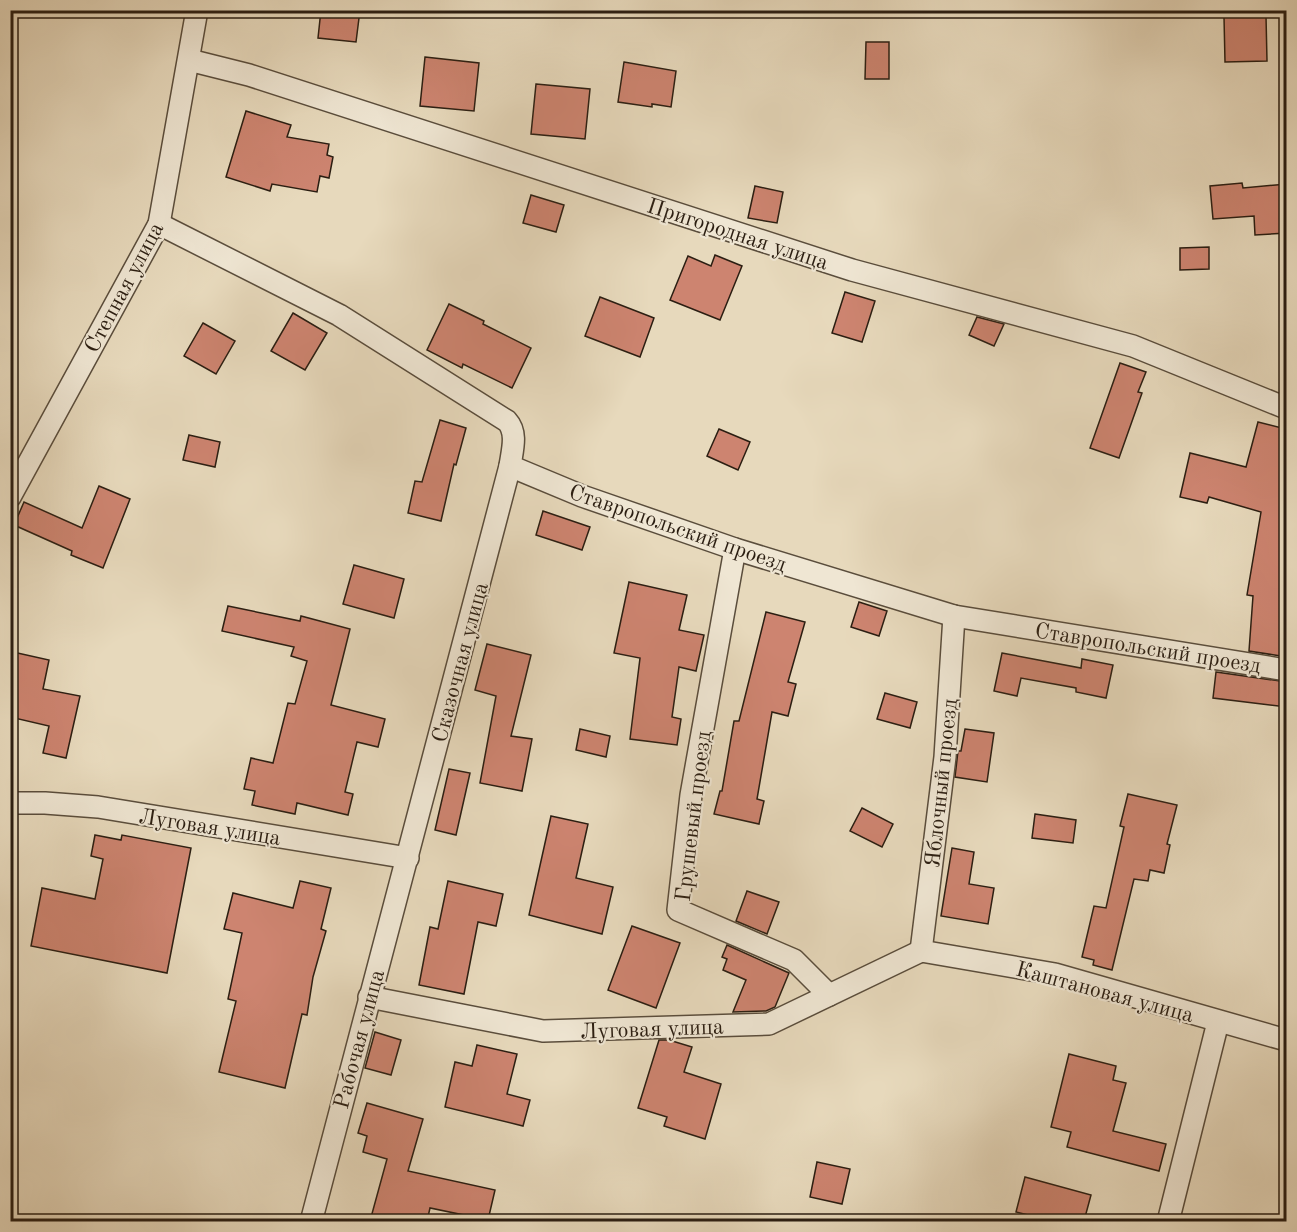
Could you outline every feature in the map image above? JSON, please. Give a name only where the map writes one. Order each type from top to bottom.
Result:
[{"type":"street","name":"Степная улица","points":[[10,497],[159,224],[197,10]]},
{"type":"street","name":"Пригородная улица","points":[[189,60],[249,75],[852,270],[1133,346],[1287,408]]},
{"type":"street","points":[[159,224],[339,315],[507,422],[513,428],[514,436],[510,466]]},
{"type":"street","name":"Ставропольский проезд","points":[[510,466],[582,496],[735,549],[954,616],[1287,670]]},
{"type":"street","name":"Сказочная улица","points":[[408,858],[510,466]]},
{"type":"street","name":"Грушевый проезд","points":[[735,549],[691,795],[678,910],[794,960],[829,995]]},
{"type":"street","name":"Яблочный проезд","points":[[921,951],[945,757],[954,616]]},
{"type":"street","name":"Луговая улица","points":[[10,803],[98,807],[408,858]]},
{"type":"street","name":"Рабочая улица","points":[[311,1221],[408,858]]},
{"type":"street","name":"Луговая улица","points":[[369,997],[543,1031],[769,1024],[921,951]]},
{"type":"street","name":"Каштановая улица","points":[[921,951],[1055,974],[1287,1040]]},
{"type":"street","points":[[1168,1221],[1218,1022]]},
{"type":"building","points":[[321,10],[360,10],[356,42],[318,38]]},
{"type":"building","points":[[1266,16],[1267,61],[1225,62],[1224,17]]},
{"type":"building","points":[[866,42],[889,42],[889,79],[865,79]]},
{"type":"building","points":[[425,57],[479,63],[474,111],[420,106]]},
{"type":"building","points":[[624,62],[676,71],[671,107],[618,102]]},
{"type":"building","points":[[536,84],[590,89],[585,139],[531,134]]},
{"type":"building","points":[[246,111],[291,125],[287,137],[329,144],[327,155],[333,157],[329,178],[320,176],[317,192],[272,184],[270,191],[226,177]]},
{"type":"building","points":[[1242,183],[1243,188],[1287,184],[1287,233],[1255,235],[1254,216],[1213,219],[1210,186]]},
{"type":"building","points":[[755,186],[783,192],[777,223],[748,218]]},
{"type":"building","points":[[531,195],[564,205],[556,232],[523,223]]},
{"type":"building","points":[[1209,247],[1209,269],[1180,270],[1180,248]]},
{"type":"building","points":[[715,255],[742,266],[720,320],[670,300],[688,256],[711,266]]},
{"type":"building","points":[[845,292],[875,301],[862,342],[832,333]]},
{"type":"building","points":[[600,297],[654,318],[640,357],[585,336]]},
{"type":"building","points":[[449,304],[531,348],[512,388],[463,364],[462,368],[427,350]]},
{"type":"building","points":[[293,313],[327,333],[305,370],[271,351]]},
{"type":"building","points":[[977,317],[1004,324],[994,346],[969,335]]},
{"type":"building","points":[[203,323],[235,341],[216,374],[184,356]]},
{"type":"building","points":[[1120,363],[1146,372],[1138,392],[1142,393],[1119,458],[1090,448]]},
{"type":"building","points":[[440,420],[466,428],[456,465],[454,464],[441,521],[408,513],[415,481],[422,482]]},
{"type":"building","points":[[1258,422],[1282,428],[1280,436],[1287,438],[1287,657],[1249,651],[1253,596],[1247,595],[1261,512],[1209,497],[1207,503],[1180,497],[1190,453],[1246,467]]},
{"type":"building","points":[[719,429],[750,442],[738,470],[707,456]]},
{"type":"building","points":[[189,435],[220,442],[215,467],[183,460]]},
{"type":"building","points":[[99,486],[130,499],[103,568],[71,555],[72,551],[14,525],[24,502],[82,528]]},
{"type":"building","points":[[543,511],[590,527],[582,550],[536,535]]},
{"type":"building","points":[[354,565],[404,579],[394,618],[343,604]]},
{"type":"building","points":[[629,582],[687,595],[679,630],[704,635],[696,671],[679,667],[672,717],[681,719],[677,745],[630,739],[640,658],[614,653]]},
{"type":"building","points":[[859,602],[887,611],[879,636],[851,627]]},
{"type":"building","points":[[228,606],[300,621],[301,616],[350,629],[331,705],[385,719],[378,747],[357,742],[345,792],[353,794],[348,815],[297,803],[295,814],[252,805],[255,791],[244,789],[251,758],[273,763],[288,703],[295,704],[307,661],[291,656],[294,647],[222,631]]},
{"type":"building","points":[[766,612],[805,622],[788,682],[796,684],[788,716],[772,712],[757,799],[764,801],[759,824],[714,814],[720,791],[722,791],[734,721],[739,721]]},
{"type":"building","points":[[487,644],[531,655],[511,736],[532,739],[522,791],[480,783],[496,696],[475,690]]},
{"type":"building","points":[[13,652],[49,660],[43,689],[80,696],[66,758],[43,753],[49,726],[10,717],[10,665]]},
{"type":"building","points":[[1002,653],[1081,668],[1082,659],[1113,665],[1106,698],[1076,692],[1076,688],[1021,678],[1017,696],[994,691]]},
{"type":"building","points":[[1216,672],[1287,682],[1287,707],[1213,698]]},
{"type":"building","points":[[885,693],[917,702],[910,728],[877,719]]},
{"type":"building","points":[[580,729],[610,736],[606,757],[576,750]]},
{"type":"building","points":[[965,729],[994,733],[987,782],[955,777],[958,751],[961,751]]},
{"type":"building","points":[[449,769],[470,773],[456,835],[435,830]]},
{"type":"building","points":[[1128,794],[1177,805],[1167,844],[1170,845],[1164,873],[1150,870],[1148,881],[1134,879],[1112,970],[1093,965],[1094,960],[1082,957],[1094,906],[1106,908],[1124,827],[1120,826]]},
{"type":"building","points":[[862,808],[893,824],[882,847],[850,831]]},
{"type":"building","points":[[1035,814],[1076,820],[1073,843],[1032,838]]},
{"type":"building","points":[[551,816],[588,824],[576,878],[613,887],[602,934],[529,915]]},
{"type":"building","points":[[95,835],[121,840],[122,835],[191,848],[167,973],[31,946],[42,888],[95,899],[103,859],[91,856]]},
{"type":"building","points":[[952,848],[974,852],[969,884],[994,888],[988,924],[941,916]]},
{"type":"building","points":[[300,881],[331,888],[321,929],[326,931],[313,977],[307,1015],[302,1014],[285,1088],[219,1072],[236,1001],[228,999],[242,933],[224,929],[233,893],[293,908]]},
{"type":"building","points":[[448,881],[503,894],[496,926],[478,922],[464,994],[419,985],[430,927],[438,929]]},
{"type":"building","points":[[747,891],[779,902],[767,934],[736,921]]},
{"type":"building","points":[[632,926],[680,943],[656,1008],[608,990]]},
{"type":"building","points":[[727,945],[789,973],[775,1007],[766,1011],[733,1012],[746,980],[723,970],[727,959],[722,957]]},
{"type":"building","points":[[375,1032],[401,1040],[391,1075],[365,1068]]},
{"type":"building","points":[[659,1040],[669,1040],[692,1047],[684,1072],[721,1084],[705,1139],[664,1126],[667,1117],[638,1108]]},
{"type":"building","points":[[477,1045],[517,1054],[507,1094],[530,1100],[523,1126],[445,1107],[455,1062],[472,1066]]},
{"type":"building","points":[[1069,1054],[1116,1066],[1113,1080],[1126,1083],[1113,1131],[1166,1144],[1159,1171],[1067,1147],[1071,1132],[1051,1127]]},
{"type":"building","points":[[367,1103],[423,1119],[408,1171],[495,1190],[488,1220],[430,1208],[427,1221],[370,1221],[387,1159],[363,1152],[367,1136],[358,1133]]},
{"type":"building","points":[[817,1162],[850,1169],[842,1204],[810,1197]]},
{"type":"building","points":[[1025,1177],[1091,1195],[1084,1221],[1052,1221],[1016,1212]]}]
